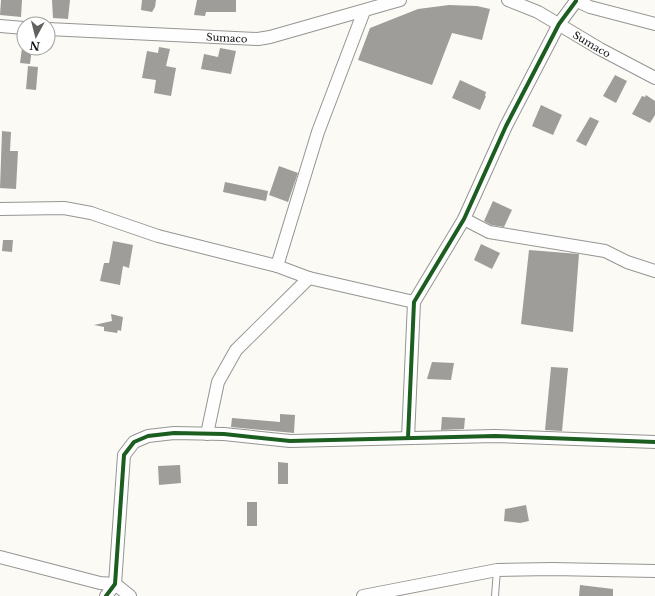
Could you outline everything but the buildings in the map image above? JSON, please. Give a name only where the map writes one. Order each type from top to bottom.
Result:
[{"type":"street","name":"Sumaco","points":[[56,29],[258,39],[364,12],[400,0]]},
{"type":"street","name":"Sumaco","points":[[508,0],[538,12],[600,50],[655,78]]},
{"type":"street","points":[[408,438],[414,302],[464,219],[506,126],[559,24],[575,0],[606,11],[655,24]]},
{"type":"street","points":[[277,266],[318,132],[364,12]]},
{"type":"street","points":[[0,26],[16,27]]},
{"type":"street","points":[[0,209],[64,208],[91,213],[158,236],[277,266],[309,278],[414,302]]},
{"type":"street","points":[[464,219],[489,232],[605,251],[628,262],[655,271]]},
{"type":"street","points":[[207,434],[218,382],[236,350],[309,278]]},
{"type":"street","points":[[106,596],[116,584],[124,455],[134,442],[148,436],[174,433],[290,440],[495,436],[655,442]]},
{"type":"street","points":[[0,557],[100,583],[116,584],[130,596]]},
{"type":"street","points":[[363,596],[497,570],[552,568],[655,571]]},
{"type":"lane","points":[[495,596],[497,570]]},
{"type":"cycle path","points":[[408,438],[414,302],[464,219],[506,126],[559,24],[576,1]]},
{"type":"cycle path","points":[[106,596],[115,584],[124,455],[134,442],[148,436],[174,433],[224,434],[290,441],[495,436],[655,442]]}]
